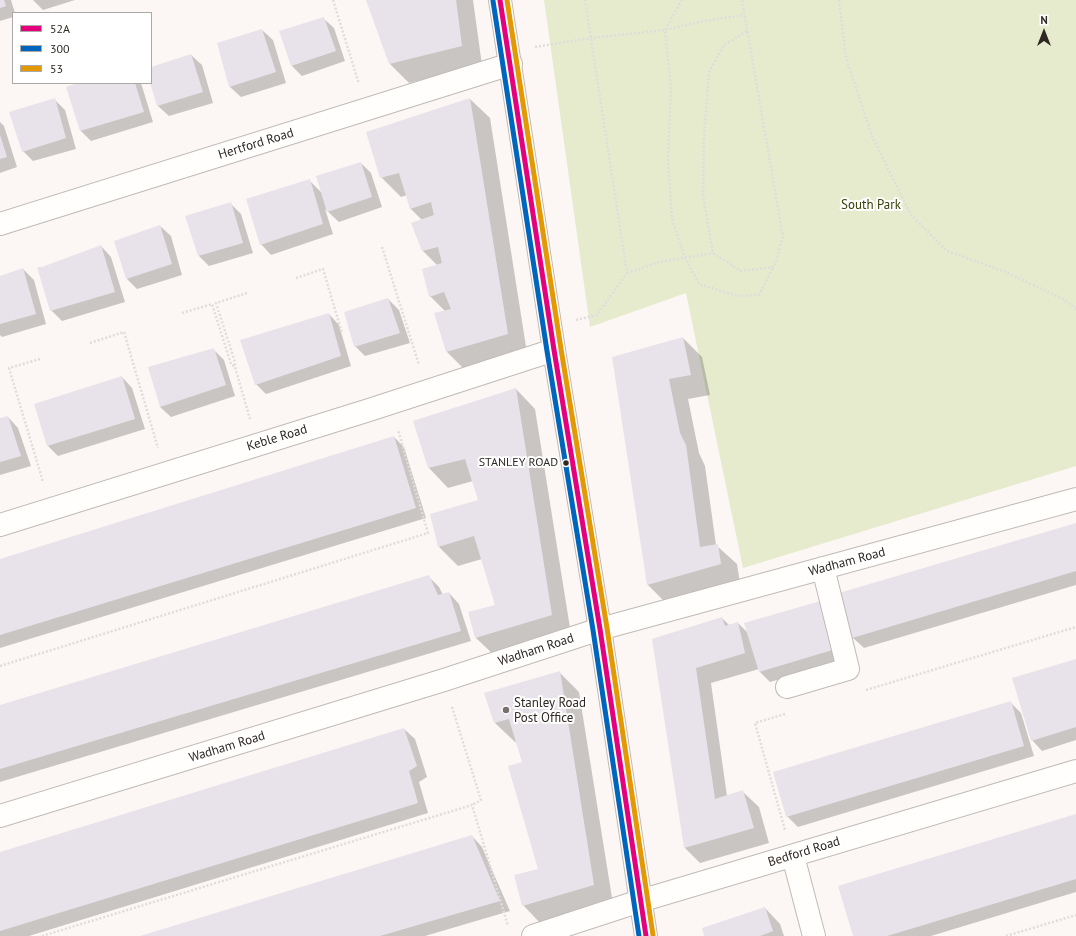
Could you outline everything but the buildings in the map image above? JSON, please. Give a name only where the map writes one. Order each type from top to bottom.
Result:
[{"type":"street","points":[[500,0],[550,326],[600,630],[646,936]]},
{"type":"street","name":"Hertford Road","points":[[0,224],[367,109],[510,58]]},
{"type":"street","name":"Keble Road","points":[[0,525],[258,445],[554,350]]},
{"type":"street","name":"Wadham Road","points":[[0,816],[444,680],[600,630],[1076,499]]},
{"type":"street","points":[[787,687],[848,669],[823,568]]},
{"type":"street","name":"Bedford Road","points":[[533,936],[640,901],[1076,771]]},
{"type":"street","points":[[793,856],[814,936]]},
{"type":"path","points":[[333,0],[367,109]]},
{"type":"path","points":[[585,0],[627,273]]},
{"type":"path","points":[[682,0],[665,30],[671,88],[668,159],[672,219],[685,258],[699,284],[737,296],[759,295],[774,267],[783,237],[746,31],[742,0]]},
{"type":"path","points":[[839,0],[846,58],[872,136],[910,215],[947,251],[1006,272],[1063,299],[1076,309]]},
{"type":"path","points":[[510,58],[591,38],[665,30],[703,21],[744,15]]},
{"type":"path","points":[[713,253],[703,196],[704,137],[709,72],[724,44],[746,31]]},
{"type":"path","points":[[382,247],[427,391]]},
{"type":"path","points":[[550,326],[597,315],[627,273],[659,262],[713,253],[741,271],[774,267]]},
{"type":"path","points":[[296,278],[323,269],[342,333]]},
{"type":"path","points":[[234,367],[235,362],[216,303],[247,293]]},
{"type":"path","points":[[182,313],[212,304],[231,364],[234,367],[258,445]]},
{"type":"path","points":[[90,343],[124,332],[165,474]]},
{"type":"path","points":[[40,359],[9,368],[51,509]]},
{"type":"path","points":[[0,666],[428,533],[390,403]]},
{"type":"path","points":[[862,691],[1076,627]]},
{"type":"path","points":[[42,936],[472,805],[480,800],[444,680]]},
{"type":"path","points":[[787,714],[754,723],[793,856]]},
{"type":"path","points":[[472,805],[508,929]]},
{"type":"path","points":[[1006,936],[1076,915]]},
{"type":"green space","name":"South Park","points":[[544,0],[1076,0],[1076,466],[743,568],[686,293],[590,327]]},
{"type":"transit line","name":"52A","points":[[500,0],[554,350],[600,629],[646,936]]},
{"type":"transit line","name":"53","points":[[507,0],[561,349],[607,628],[653,935]]},
{"type":"transit line","name":"300","points":[[493,1],[547,351],[593,630],[639,936]]},
{"type":"place","name":"STANLEY ROAD","points":[[566,463]]},
{"type":"place","name":"Stanley Road Post Office","points":[[506,710]]}]
